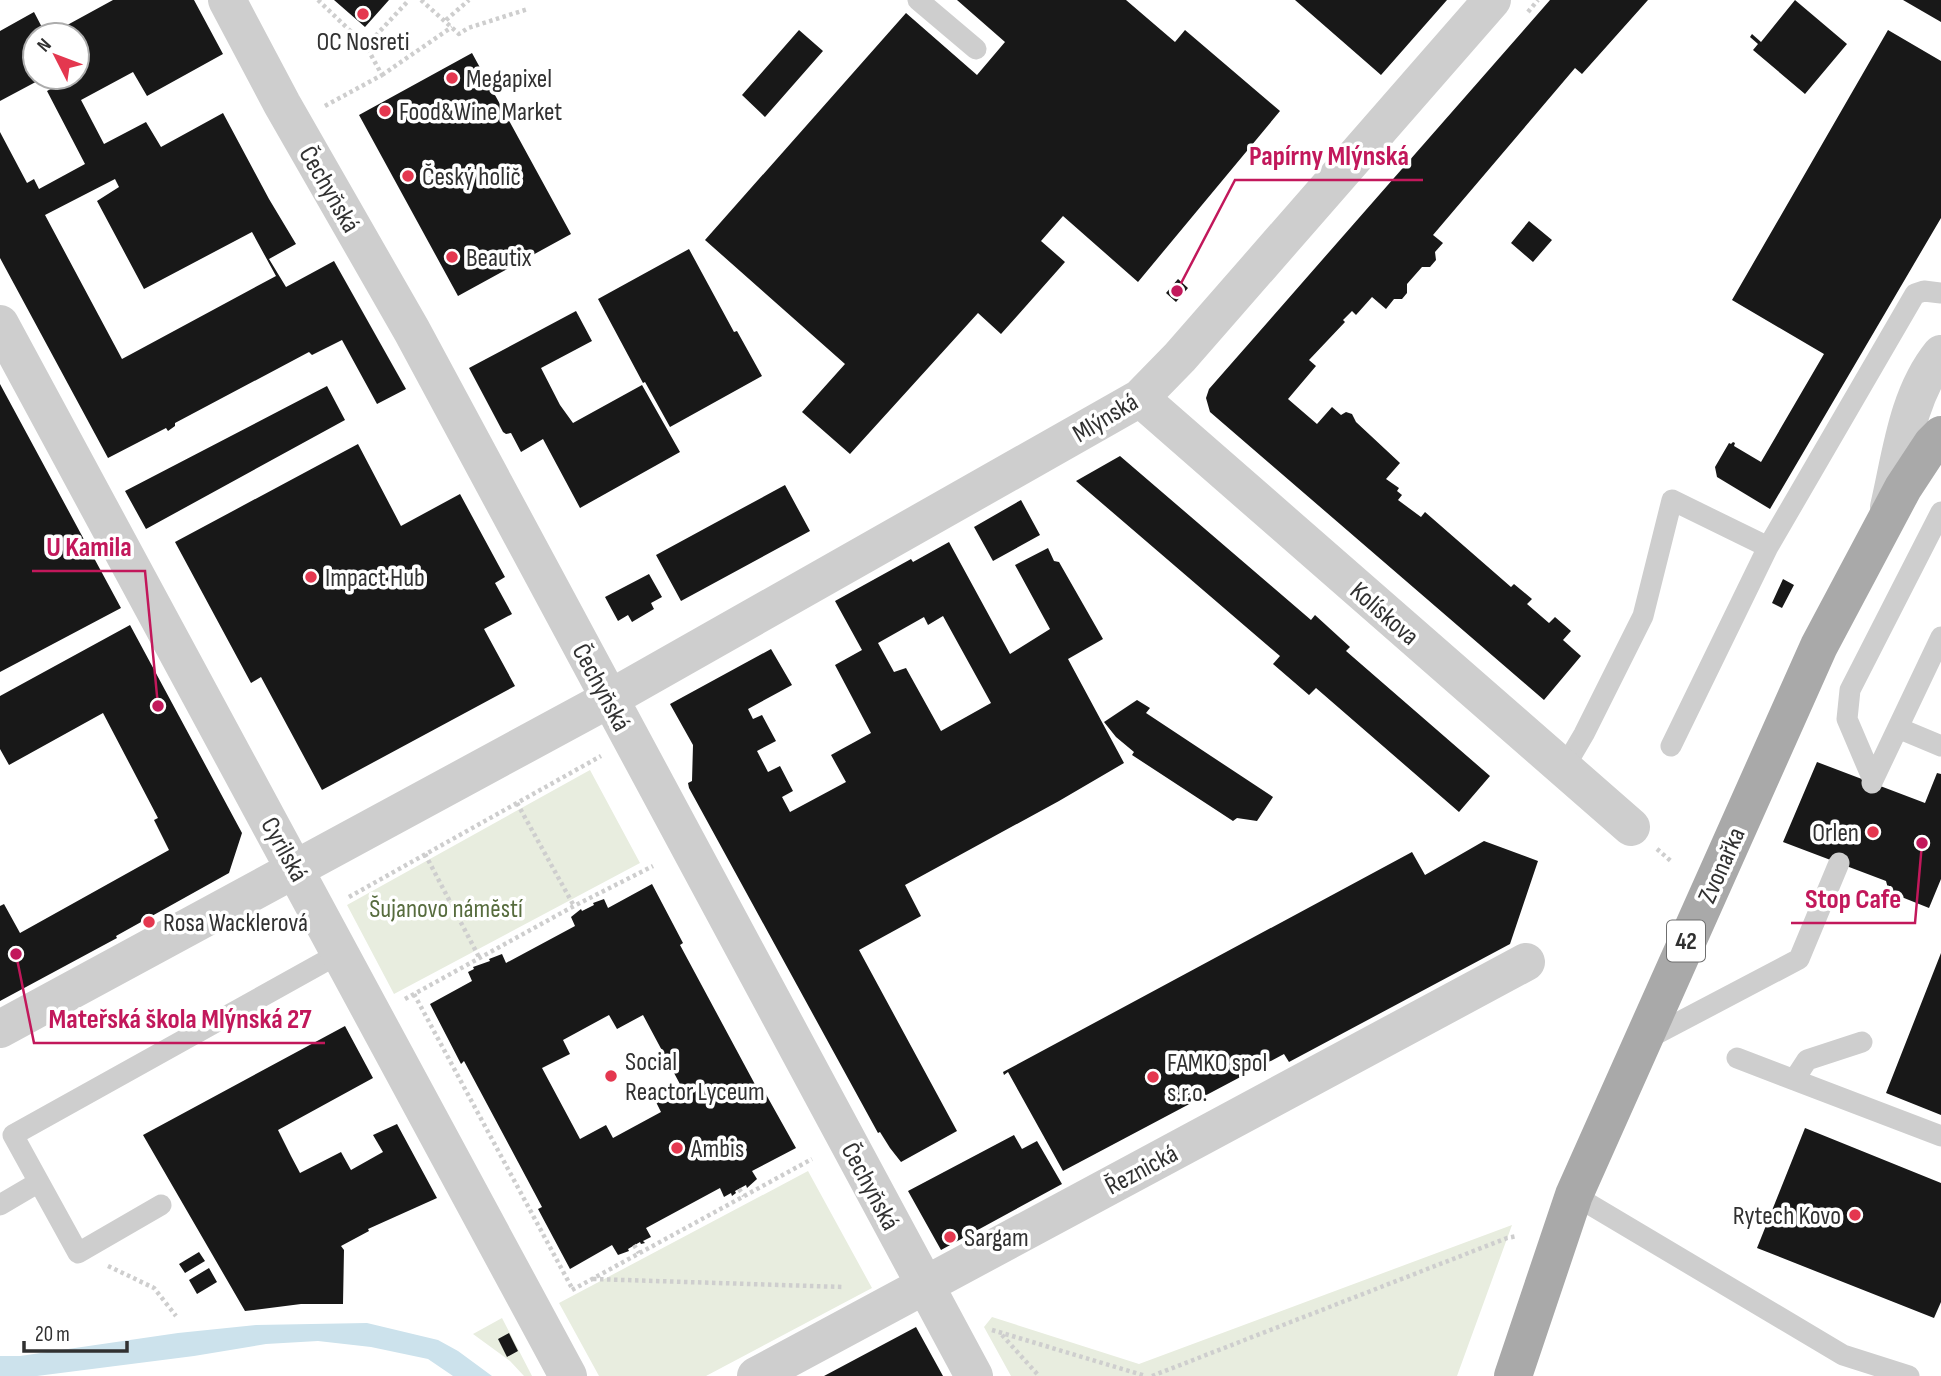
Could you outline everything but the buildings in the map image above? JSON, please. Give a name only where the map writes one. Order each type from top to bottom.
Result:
[{"type":"main road","name":"Zvonařka","points":[[1513,1376],[1574,1195],[1819,646],[1886,518],[1918,464],[1941,435]]},
{"type":"street","name":"Čechyňská","points":[[227,0],[282,104],[412,331],[974,1376]]},
{"type":"street","name":"Mlýnská","points":[[608,699],[1140,398],[1506,10]]},
{"type":"street","name":"Cyrilská","points":[[0,324],[568,1376]]},
{"type":"street","name":"Zvonařka","points":[[1886,518],[1914,403],[1928,373],[1941,354]]},
{"type":"street","name":"Kolískova","points":[[1140,398],[1631,827]]},
{"type":"street","points":[[0,1030],[608,699]]},
{"type":"street","name":"Řeznická","points":[[756,1376],[1526,962]]},
{"type":"lane","points":[[918,0],[976,49]]},
{"type":"lane","points":[[1671,746],[1768,547],[1915,294],[1924,291],[1941,293]]},
{"type":"lane","points":[[1564,768],[1643,616],[1672,500],[1768,547]]},
{"type":"lane","points":[[1941,512],[1850,690],[1847,719],[1873,782],[1941,637]]},
{"type":"lane","points":[[1898,728],[1941,746]]},
{"type":"lane","points":[[1640,1043],[1799,959],[1839,863]]},
{"type":"lane","points":[[161,1205],[78,1254],[13,1135],[340,953]]},
{"type":"lane","points":[[1794,1080],[1807,1060],[1862,1042]]},
{"type":"lane","points":[[1737,1058],[1941,1136]]},
{"type":"lane","points":[[0,1205],[39,1182]]},
{"type":"lane","points":[[1574,1195],[1843,1355],[1909,1376]]},
{"type":"path","points":[[318,0],[366,46],[382,75]]},
{"type":"path","points":[[366,46],[409,0]]},
{"type":"path","points":[[421,0],[459,34],[468,28],[528,9]]},
{"type":"path","points":[[446,21],[469,0]]},
{"type":"path","points":[[1506,10],[1538,0]]},
{"type":"path","points":[[332,102],[382,75],[452,27]]},
{"type":"path","points":[[341,902],[594,760]]},
{"type":"path","points":[[517,803],[575,906]]},
{"type":"path","points":[[425,854],[479,957]]},
{"type":"path","points":[[395,1004],[653,866]]},
{"type":"path","points":[[414,994],[573,1290]]},
{"type":"path","points":[[563,1296],[812,1159]]},
{"type":"path","points":[[739,1189],[744,1196]]},
{"type":"path","points":[[1152,1376],[1517,1236]]},
{"type":"path","points":[[634,1245],[639,1253]]},
{"type":"path","points":[[78,1254],[154,1288],[176,1317]]},
{"type":"path","points":[[591,1279],[845,1287]]},
{"type":"path","points":[[984,1327],[1146,1376]]},
{"type":"path","points":[[1001,1334],[1038,1376]]},
{"type":"green space","name":"Šujanovo náměstí","points":[[590,770],[640,863],[394,994],[347,905]]},
{"type":"green space","points":[[808,1171],[872,1288],[706,1376],[599,1376],[559,1303]]},
{"type":"green space","points":[[1512,1225],[1457,1376],[1011,1376],[984,1327],[992,1317],[1139,1364]]},
{"type":"green space","points":[[502,1318],[532,1376],[524,1376],[510,1361],[473,1334]]},
{"type":"water","points":[[367,1323],[438,1340],[492,1376],[453,1376],[428,1359],[371,1347],[318,1341],[266,1344],[37,1376],[0,1376],[0,1356],[20,1356],[178,1333],[256,1325]]},
{"type":"place","name":"OC Nosreti","points":[[363,14]]},
{"type":"place","name":"Megapixel","points":[[452,78]]},
{"type":"place","name":"Food&Wine Market","points":[[385,111]]},
{"type":"place","name":"Český holič","points":[[408,176]]},
{"type":"place","name":"Beautix","points":[[452,257]]},
{"type":"place","name":"Papírny Mlýnská","points":[[1177,291]]},
{"type":"place","name":"Impact Hub","points":[[311,577]]},
{"type":"place","name":"U Kamila","points":[[158,706]]},
{"type":"place","name":"Orlen","points":[[1873,832]]},
{"type":"place","name":"Stop Cafe","points":[[1922,843]]},
{"type":"place","name":"Rosa Wacklerová","points":[[149,922]]},
{"type":"place","name":"Mateřská škola Mlýnská 27","points":[[16,954]]},
{"type":"place","name":"Social Reactor Lyceum","points":[[611,1076]]},
{"type":"place","name":"FAMKO spol s.r.o.","points":[[1153,1077]]},
{"type":"place","name":"Ambis","points":[[677,1148]]},
{"type":"place","name":"Rytech Kovo","points":[[1855,1215]]},
{"type":"place","name":"Sargam","points":[[950,1237]]}]
